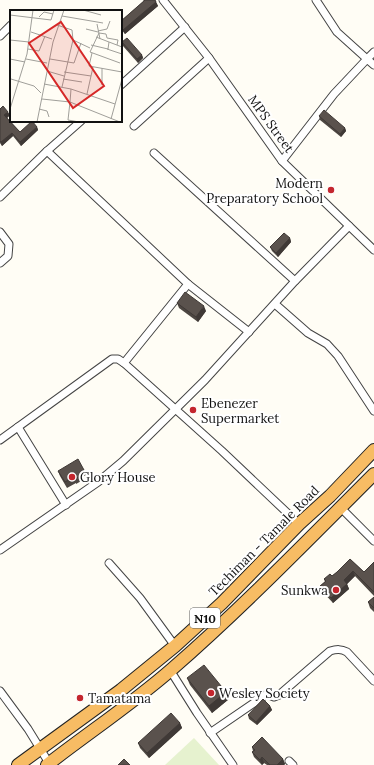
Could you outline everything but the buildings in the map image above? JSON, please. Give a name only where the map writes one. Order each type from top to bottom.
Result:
[{"type":"highway","name":"Techiman - Tamale Road","points":[[18,765],[121,690],[175,646],[222,603],[299,524],[330,496],[370,454]]},
{"type":"highway","name":"N10","points":[[48,764],[131,702],[170,670],[235,612],[374,474]]},
{"type":"highway","points":[[330,496],[340,507]]},
{"type":"street","name":"MPS Street","points":[[163,0],[209,58],[282,161],[374,250]]},
{"type":"street","points":[[316,0],[337,32],[374,65]]},
{"type":"street","points":[[0,36],[10,26]]},
{"type":"street","points":[[122,84],[185,27]]},
{"type":"street","points":[[282,161],[334,94],[374,52]]},
{"type":"street","points":[[134,126],[209,58]]},
{"type":"street","points":[[0,197],[47,151],[80,122]]},
{"type":"street","points":[[47,151],[188,284],[249,332]]},
{"type":"street","points":[[154,154],[295,281]]},
{"type":"street","points":[[0,550],[98,482],[123,460],[205,380],[295,281],[349,226]]},
{"type":"street","points":[[0,232],[8,244],[8,256],[0,263]]},
{"type":"street","points":[[124,363],[188,284]]},
{"type":"street","points":[[275,304],[308,333],[327,344],[338,356],[374,411]]},
{"type":"street","points":[[0,440],[112,359],[118,359],[222,451],[299,524]]},
{"type":"street","points":[[18,427],[66,505]]},
{"type":"street","points":[[370,454],[374,444]]},
{"type":"street","points":[[340,507],[374,541]]},
{"type":"street","points":[[109,563],[140,598],[175,646]]},
{"type":"street","points":[[210,733],[252,705],[262,696],[267,694],[274,697],[280,695],[330,651],[341,649],[347,652],[374,681]]},
{"type":"street","points":[[170,670],[210,733],[233,765]]},
{"type":"street","points":[[0,691],[28,729],[48,764]]},
{"type":"green space","points":[[194,738],[219,765],[165,765]]},
{"type":"place","name":"Modern Preparatory School","points":[[331,190]]},
{"type":"place","name":"Ebenezer Supermarket","points":[[193,410]]},
{"type":"place","name":"Glory House","points":[[72,477]]},
{"type":"place","name":"Sunkwa","points":[[336,590]]},
{"type":"place","name":"Wesley Society","points":[[211,693]]},
{"type":"place","name":"Tamatama","points":[[80,698]]}]
